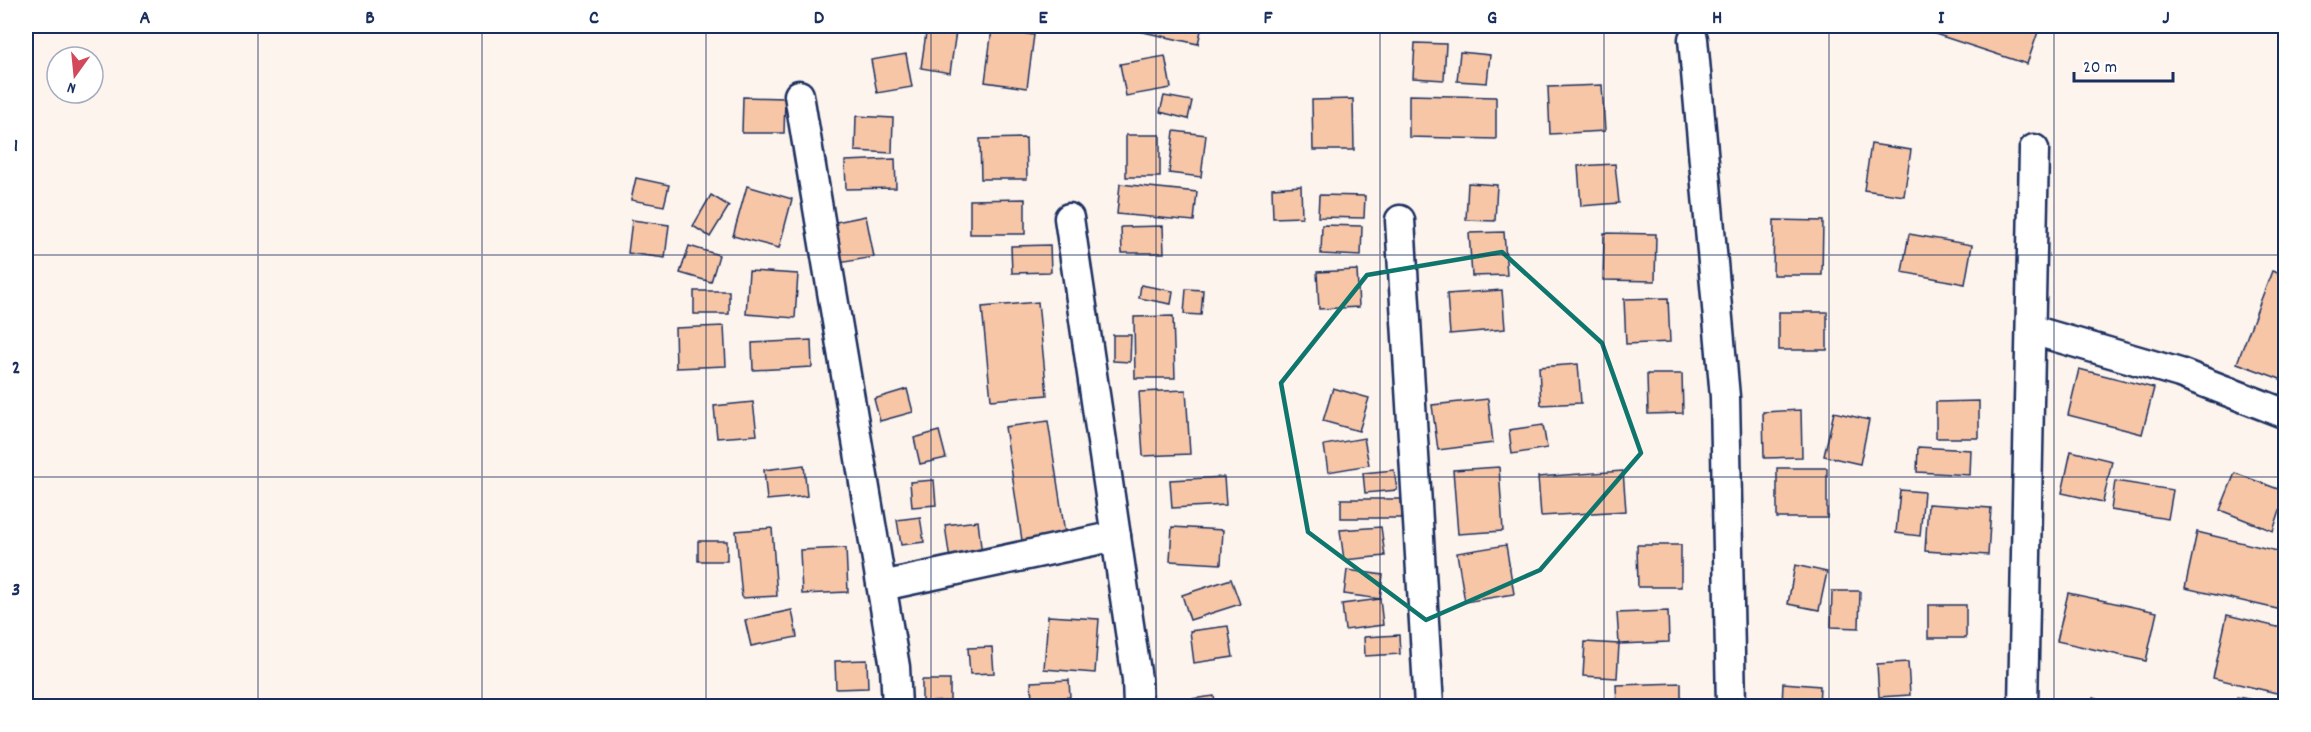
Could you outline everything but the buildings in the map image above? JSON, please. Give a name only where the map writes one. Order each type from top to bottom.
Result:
[{"type":"street","points":[[1693,39],[1725,398],[1731,706]]},
{"type":"street","points":[[799,95],[895,667],[897,706]]},
{"type":"street","points":[[2024,706],[2034,149]]},
{"type":"street","points":[[1069,218],[1137,679],[1138,706]]},
{"type":"street","points":[[1400,220],[1429,706]]},
{"type":"street","points":[[2032,330],[2180,373],[2286,414]]},
{"type":"street","points":[[882,586],[1116,536]]},
{"type":"highlighted area","points":[[1502,252],[1602,343],[1641,453],[1540,570],[1426,620],[1308,532],[1281,383],[1367,275]]}]
